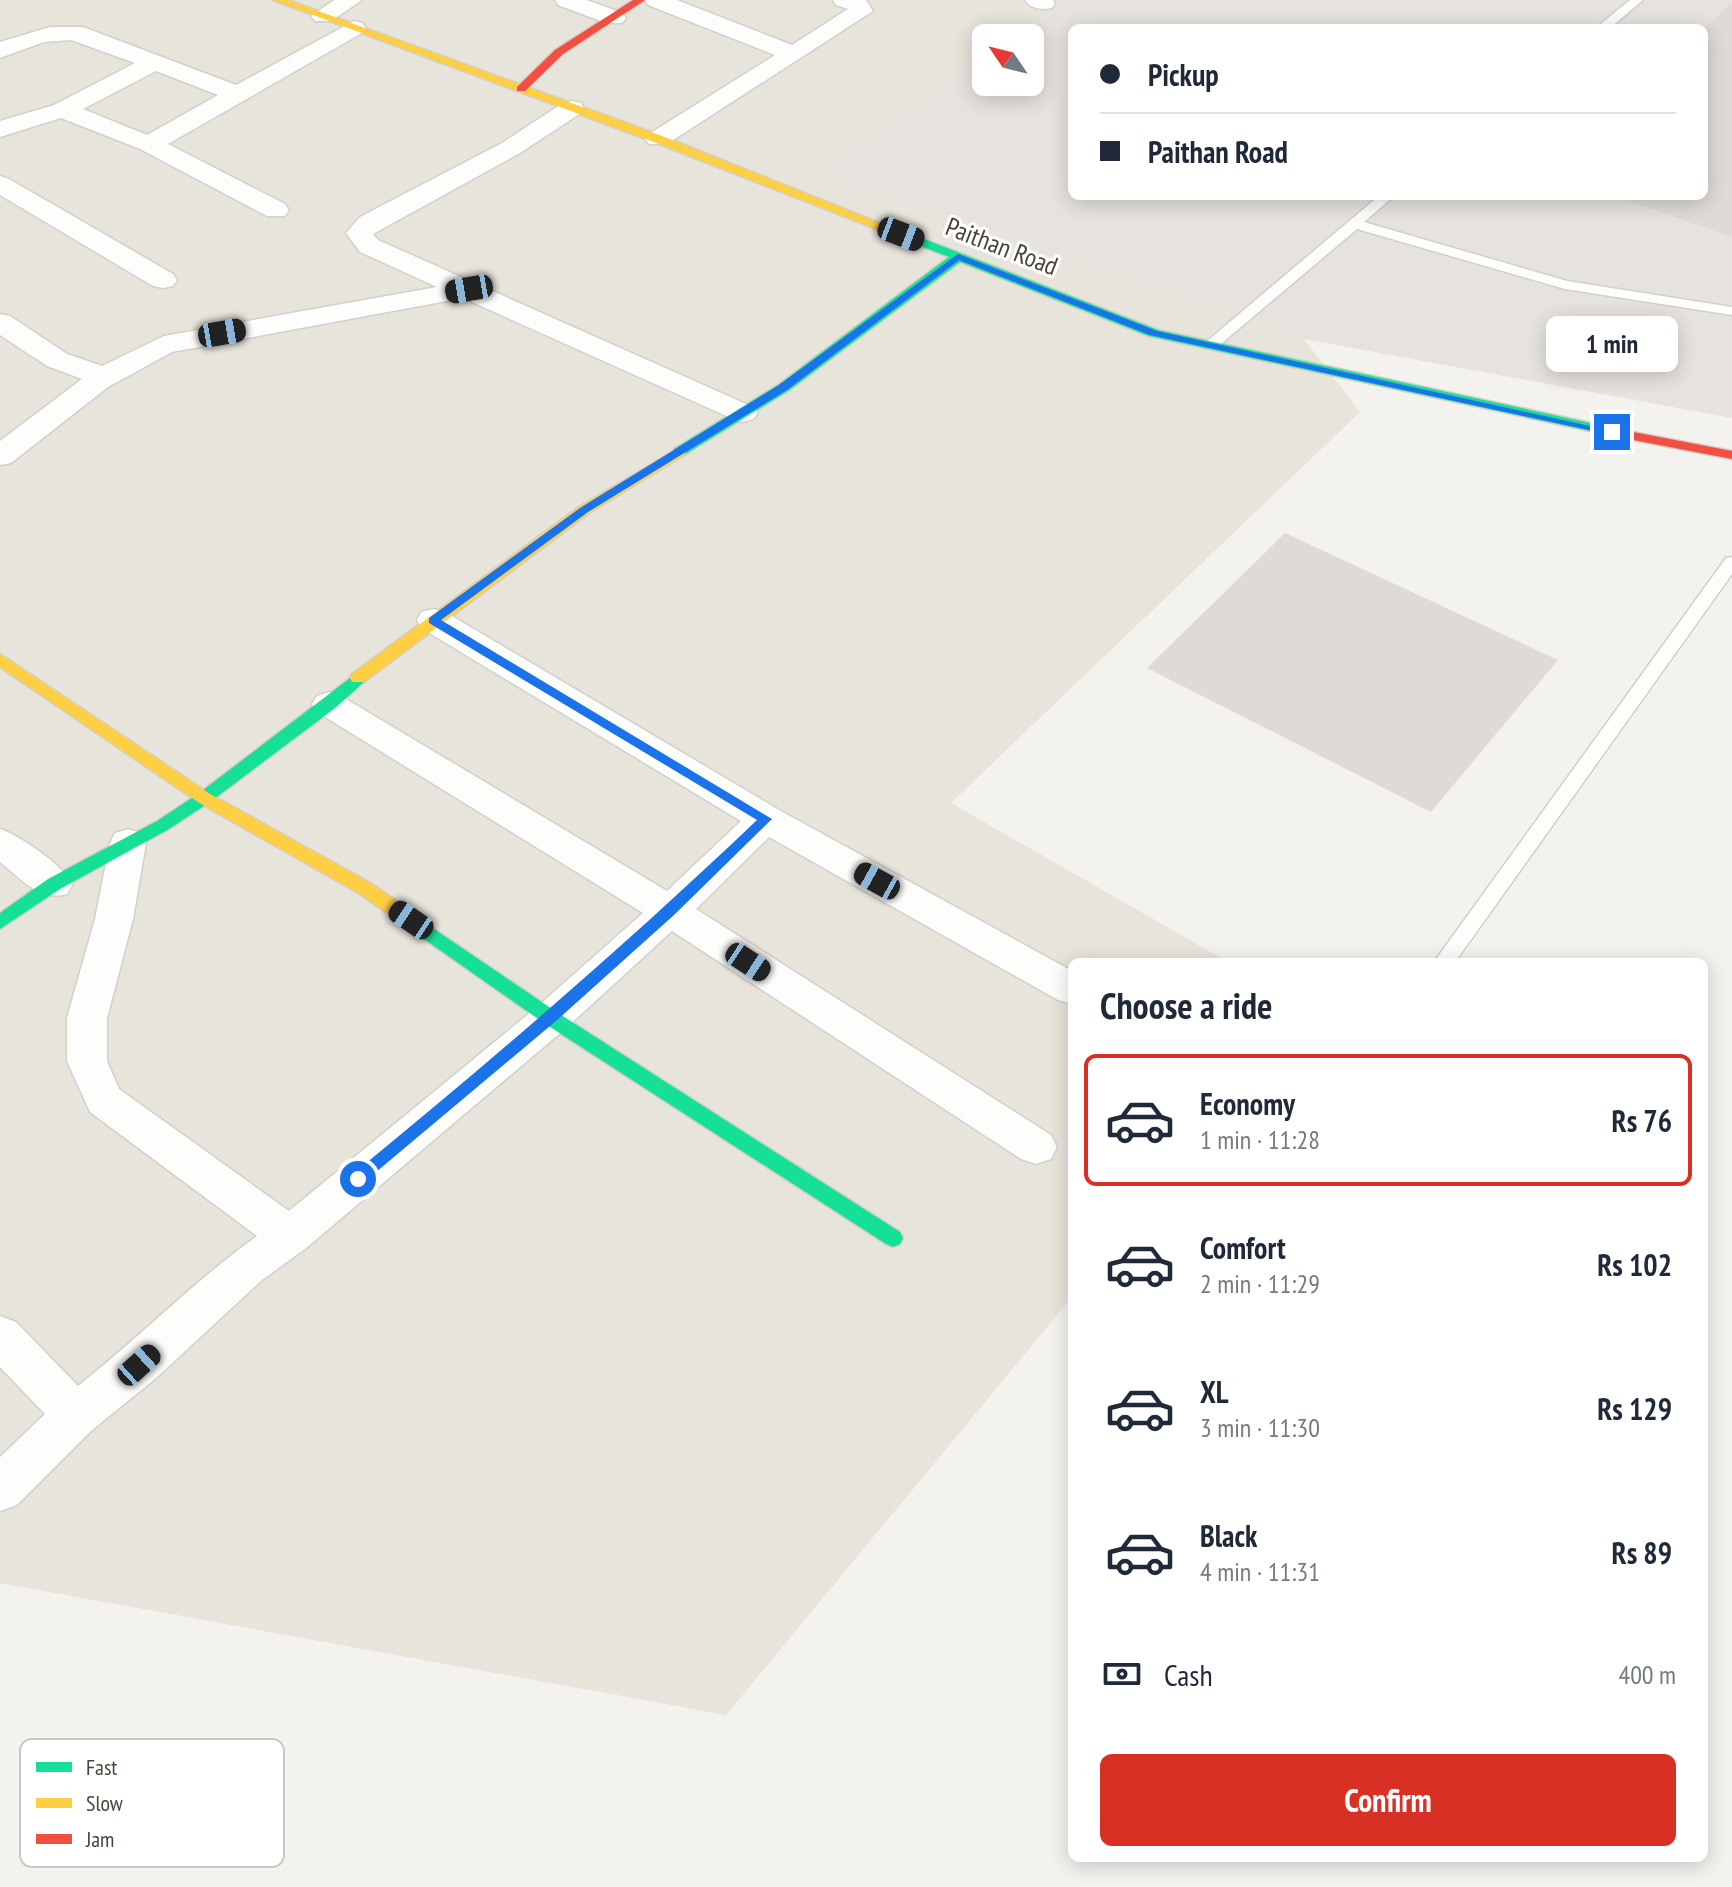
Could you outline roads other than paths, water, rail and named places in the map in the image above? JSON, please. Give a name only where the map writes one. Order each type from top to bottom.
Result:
[{"type":"main road","name":"Paithan Road","points":[[278,0],[658,139],[1154,333],[1493,408],[1732,455]]},
{"type":"main road","points":[[521,89],[559,52],[640,0]]},
{"type":"main road","points":[[0,922],[54,884],[204,798],[329,704],[371,666],[584,510],[783,388],[958,257]]},
{"type":"main road","points":[[0,659],[204,798],[366,889],[551,1018],[893,1238]]},
{"type":"street","points":[[323,16],[351,0]]},
{"type":"street","points":[[566,0],[614,18]]},
{"type":"street","points":[[656,0],[792,53]]},
{"type":"street","points":[[658,139],[861,11],[857,4],[844,0]]},
{"type":"street","points":[[149,144],[354,28]]},
{"type":"street","points":[[0,51],[41,33],[64,31],[83,34],[237,94]]},
{"type":"street","points":[[0,130],[22,120],[63,110],[155,62]]},
{"type":"street","points":[[572,108],[511,148],[369,223],[359,233],[369,246],[743,413]]},
{"type":"street","points":[[63,110],[149,144],[276,210]]},
{"type":"street","points":[[0,184],[163,280]]},
{"type":"street","points":[[0,456],[80,369],[164,345],[469,289]]},
{"type":"street","points":[[0,322],[80,369]]},
{"type":"street","points":[[433,620],[766,819],[1068,987]]},
{"type":"street","points":[[329,704],[670,911],[1036,1147]]},
{"type":"street","points":[[0,1489],[76,1415],[139,1365],[247,1267],[290,1236],[551,1018],[766,819]]},
{"type":"street","points":[[0,843],[54,884]]},
{"type":"street","points":[[128,843],[114,919],[87,1018],[87,1061],[104,1100],[290,1236]]},
{"type":"street","points":[[0,1336],[76,1415]]},
{"type":"lane","points":[[1607,24],[1637,0]]},
{"type":"lane","points":[[1211,345],[1382,200]]},
{"type":"lane","points":[[1352,223],[1565,285],[1732,311]]},
{"type":"lane","points":[[1447,958],[1732,562]]}]
